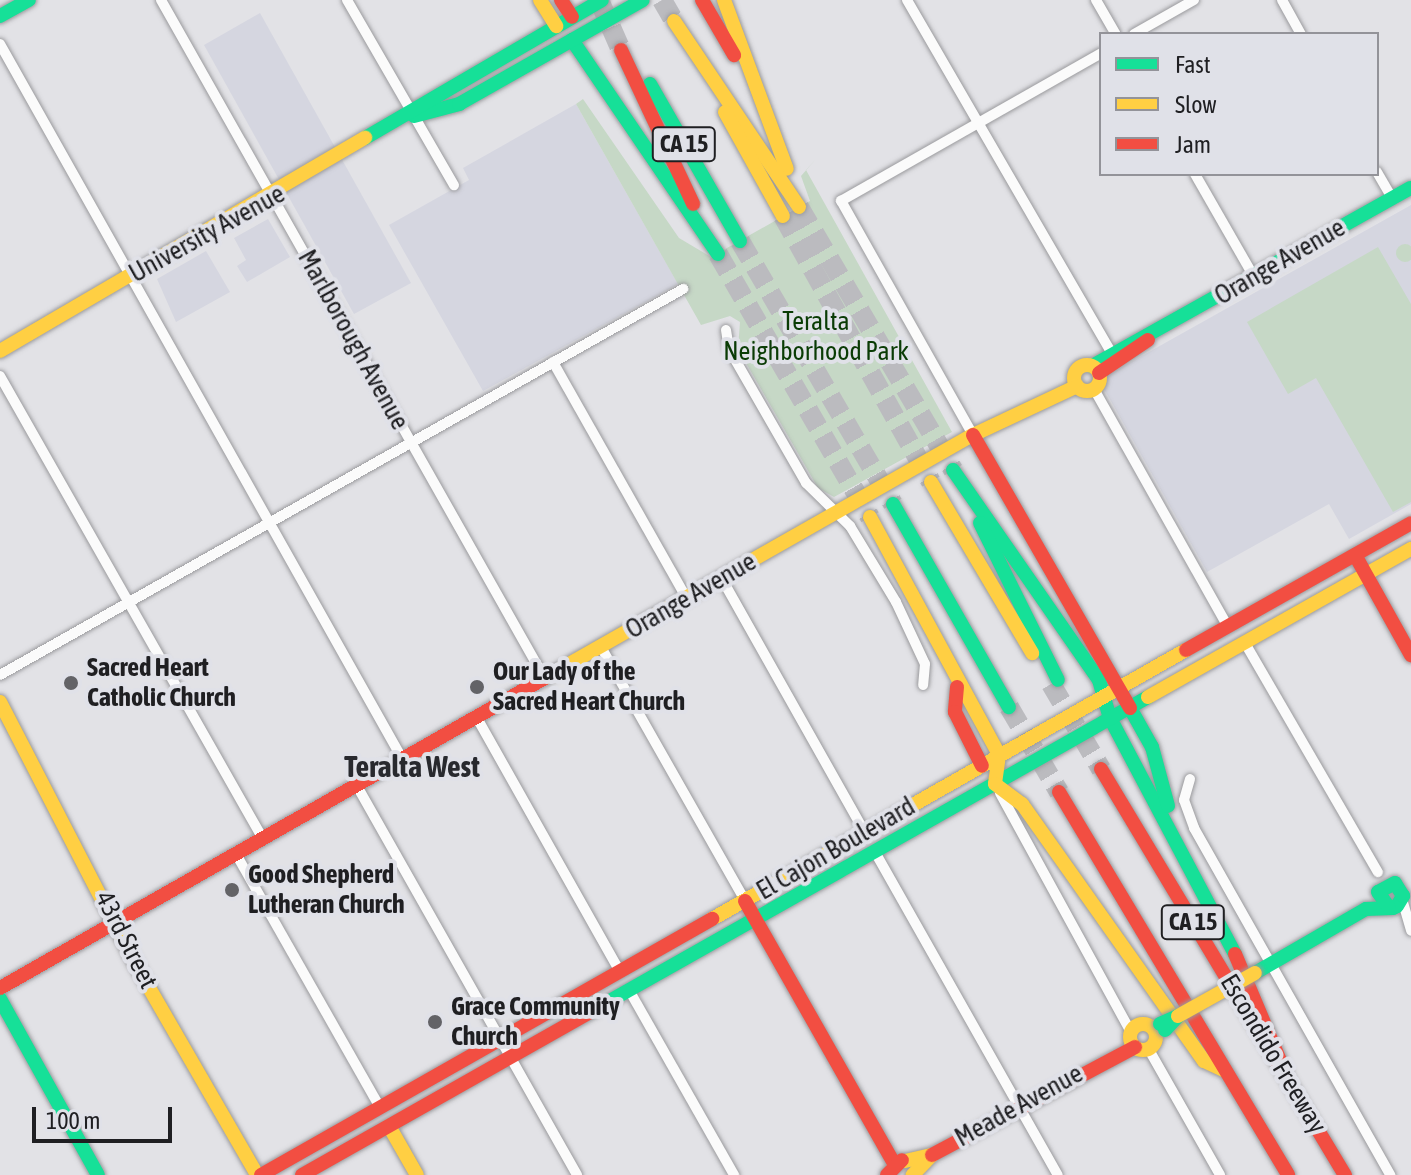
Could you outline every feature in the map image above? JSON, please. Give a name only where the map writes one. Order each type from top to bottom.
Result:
[{"type":"main road","points":[[0,16],[29,0]]},
{"type":"main road","points":[[540,0],[556,26]]},
{"type":"main road","points":[[561,0],[572,17],[572,40]]},
{"type":"main road","name":"University Avenue","points":[[0,351],[414,116],[483,68],[602,0]]},
{"type":"main road","name":"University Avenue","points":[[414,116],[431,117],[459,104],[643,0]]},
{"type":"main road","points":[[702,0],[762,108]]},
{"type":"main road","points":[[724,0],[762,108]]},
{"type":"main road","name":"CA 15","points":[[762,108],[801,206],[674,21],[783,216]]},
{"type":"main road","name":"CA 15","points":[[572,40],[718,254],[625,48],[740,241]]},
{"type":"main road","points":[[459,104],[484,78],[483,68]]},
{"type":"main road","name":"Orange Avenue","points":[[0,988],[973,435],[1095,370],[1411,188]]},
{"type":"main road","name":"Orange Avenue","points":[[1095,370],[1112,353],[1150,337]]},
{"type":"main road","points":[[1076,380],[1094,389],[1095,370]]},
{"type":"main road","points":[[973,435],[1152,747],[1173,825]]},
{"type":"main road","points":[[931,482],[1054,682],[953,470],[1099,680],[1110,718],[1173,825],[1280,1045],[1286,1075]]},
{"type":"main road","points":[[893,504],[1009,707]]},
{"type":"main road","points":[[930,571],[904,552],[874,515],[957,687],[999,755],[995,784],[1022,804],[1204,1061],[1225,1071]]},
{"type":"main road","name":"El Cajon Boulevard","points":[[259,1175],[1411,523]]},
{"type":"main road","name":"El Cajon Boulevard","points":[[302,1175],[1411,549]]},
{"type":"main road","points":[[1355,555],[1411,655]]},
{"type":"main road","points":[[957,687],[955,712],[982,766]]},
{"type":"main road","name":"43rd Street","points":[[0,702],[259,1175]]},
{"type":"main road","name":"Escondido Freeway","points":[[1101,769],[1345,1175]]},
{"type":"main road","name":"Escondido Freeway","points":[[1059,792],[1288,1175]]},
{"type":"main road","name":"Meade Avenue","points":[[891,1169],[932,1155],[1107,1056],[1150,1028],[1178,1016],[1366,909],[1378,892],[1395,883],[1411,882]]},
{"type":"main road","points":[[1378,892],[1389,908],[1407,894],[1395,883]]},
{"type":"main road","points":[[745,901],[891,1169],[913,1175]]},
{"type":"main road","name":"Meade Avenue","points":[[1366,909],[1389,908]]},
{"type":"main road","points":[[0,999],[98,1175]]},
{"type":"main road","points":[[1146,1046],[1150,1028]]},
{"type":"main road","name":"Meade Avenue","points":[[1107,1056],[1146,1046],[1150,1028]]},
{"type":"main road","points":[[389,1126],[417,1175]]},
{"type":"main road","name":"Meade Avenue","points":[[913,1175],[932,1155]]},
{"type":"street","name":"Marlborough Avenue","points":[[161,0],[545,679]]},
{"type":"street","points":[[347,0],[454,185]]},
{"type":"street","points":[[907,0],[1112,353]]},
{"type":"street","points":[[1096,0],[1115,32]]},
{"type":"street","points":[[1138,32],[1194,0]]},
{"type":"street","points":[[1282,0],[1300,32]]},
{"type":"street","points":[[0,44],[403,760]]},
{"type":"street","points":[[973,435],[841,201],[1099,54]]},
{"type":"street","points":[[1379,175],[1392,198]]},
{"type":"street","points":[[1196,176],[1254,277]]},
{"type":"street","points":[[0,675],[683,289]]},
{"type":"street","points":[[726,330],[729,349],[806,483],[837,513],[896,602],[925,664],[923,685]]},
{"type":"street","points":[[553,362],[687,599]]},
{"type":"street","points":[[0,376],[263,839]]},
{"type":"street","points":[[1094,389],[1228,627]]},
{"type":"street","points":[[722,579],[865,833]]},
{"type":"street","points":[[1245,643],[1378,872],[1395,883]]},
{"type":"street","points":[[601,647],[745,901]]},
{"type":"street","points":[[477,718],[620,972]]},
{"type":"street","points":[[1190,779],[1187,813],[1390,1175]]},
{"type":"street","points":[[995,784],[1150,1028]]},
{"type":"street","points":[[357,786],[577,1175]]},
{"type":"street","points":[[875,852],[1058,1175]]},
{"type":"street","points":[[236,854],[380,1108]]},
{"type":"street","points":[[1378,872],[1378,892]]},
{"type":"street","points":[[1403,918],[1407,894]]},
{"type":"street","points":[[1389,908],[1403,918],[1411,931]]},
{"type":"street","points":[[629,990],[734,1175]]},
{"type":"street","points":[[1146,1046],[1220,1175]]},
{"type":"shaded area","points":[[260,13],[411,283],[354,314],[204,45]]},
{"type":"shaded area","points":[[576,104],[678,284],[483,391],[389,225],[469,180],[463,168]]},
{"type":"shaded area","points":[[1411,205],[1411,504],[1349,539],[1329,504],[1207,572],[1099,380]]},
{"type":"shaded area","points":[[268,219],[290,257],[247,282],[237,266],[246,260],[234,238]]},
{"type":"shaded area","points":[[206,251],[230,292],[176,322],[157,279]]},
{"type":"green space","name":"Teralta Neighborhood Park","points":[[583,99],[679,238],[711,257],[810,201],[801,176],[806,170],[952,432],[834,497],[818,488],[738,349],[740,322],[730,316],[701,325],[576,104]]},
{"type":"green space","points":[[1401,244],[1412,246],[1412,260],[1401,262],[1396,257],[1396,249]]},
{"type":"green space","points":[[1378,247],[1411,304],[1411,502],[1393,512],[1316,378],[1288,394],[1247,322]]},
{"type":"tunnel","points":[[599,0],[621,50]]},
{"type":"tunnel","points":[[662,0],[674,21]]},
{"type":"tunnel","points":[[799,207],[953,470]]},
{"type":"tunnel","points":[[783,216],[931,482]]},
{"type":"tunnel","points":[[740,241],[893,504]]},
{"type":"tunnel","points":[[718,254],[870,517]]},
{"type":"tunnel","points":[[1051,684],[1101,769]]},
{"type":"tunnel","points":[[1009,707],[1059,792]]},
{"type":"traffic: fast","points":[[0,16],[29,0]]},
{"type":"traffic: fast","points":[[365,138],[602,0]]},
{"type":"traffic: fast","points":[[414,116],[459,104],[643,0]]},
{"type":"traffic: fast","points":[[572,40],[718,254]]},
{"type":"traffic: fast","points":[[650,84],[740,241]]},
{"type":"traffic: fast","points":[[1092,366],[1411,188]]},
{"type":"traffic: fast","points":[[953,470],[1099,680],[1110,718],[1235,954]]},
{"type":"traffic: fast","points":[[893,504],[1009,707]]},
{"type":"traffic: fast","points":[[980,523],[1058,680]]},
{"type":"traffic: fast","points":[[599,1007],[1148,697]]},
{"type":"traffic: fast","points":[[1130,708],[1152,747],[1168,806]]},
{"type":"traffic: fast","points":[[1255,973],[1366,909],[1393,908],[1397,906],[1403,896],[1395,883],[1378,892],[1389,908]]},
{"type":"traffic: fast","points":[[0,999],[98,1175]]},
{"type":"traffic: fast","points":[[1160,1024],[1178,1016],[1165,1030]]},
{"type":"traffic: slow","points":[[540,0],[556,26]]},
{"type":"traffic: slow","points":[[724,0],[787,169]]},
{"type":"traffic: slow","points":[[674,21],[799,207]]},
{"type":"traffic: slow","points":[[725,112],[783,216]]},
{"type":"traffic: slow","points":[[0,351],[365,138]]},
{"type":"traffic: slow","points":[[1087,365],[1096,369],[1100,378],[1096,387],[1087,391],[1078,387],[1074,378],[1078,369],[1087,365]]},
{"type":"traffic: slow","points":[[543,679],[973,435],[1077,386]]},
{"type":"traffic: slow","points":[[931,482],[1032,653]]},
{"type":"traffic: slow","points":[[870,517],[999,755],[995,784],[1022,804],[1204,1061],[1225,1071]]},
{"type":"traffic: slow","points":[[1148,697],[1411,549]]},
{"type":"traffic: slow","points":[[712,919],[1186,650]]},
{"type":"traffic: slow","points":[[0,702],[136,965],[257,1175]]},
{"type":"traffic: slow","points":[[1178,1016],[1255,973]]},
{"type":"traffic: slow","points":[[1143,1024],[1152,1028],[1156,1037],[1152,1046],[1143,1050],[1134,1046],[1130,1037],[1134,1028],[1143,1024]]},
{"type":"traffic: slow","points":[[389,1126],[417,1175]]},
{"type":"traffic: slow","points":[[905,1161],[932,1155],[913,1175]]},
{"type":"traffic: jam","points":[[561,0],[572,17]]},
{"type":"traffic: jam","points":[[702,0],[734,55]]},
{"type":"traffic: jam","points":[[621,50],[693,204]]},
{"type":"traffic: jam","points":[[1099,373],[1148,340]]},
{"type":"traffic: jam","points":[[973,435],[1130,708]]},
{"type":"traffic: jam","points":[[1186,650],[1411,523]]},
{"type":"traffic: jam","points":[[1355,555],[1411,655]]},
{"type":"traffic: jam","points":[[0,988],[543,679]]},
{"type":"traffic: jam","points":[[957,687],[955,712],[982,766]]},
{"type":"traffic: jam","points":[[1101,769],[1345,1175]]},
{"type":"traffic: jam","points":[[1059,792],[1288,1175]]},
{"type":"traffic: jam","points":[[745,901],[893,1162]]},
{"type":"traffic: jam","points":[[261,1175],[712,919]]},
{"type":"traffic: jam","points":[[1235,954],[1286,1075]]},
{"type":"traffic: jam","points":[[302,1175],[599,1007]]},
{"type":"traffic: jam","points":[[932,1155],[1135,1047]]},
{"type":"traffic: jam","points":[[887,1175],[902,1160]]},
{"type":"place","name":"Sacred Heart Catholic Church","points":[[71,683]]},
{"type":"place","name":"Our Lady of the Sacred Heart Church","points":[[477,687]]},
{"type":"place","name":"Good Shepherd Lutheran Church","points":[[232,890]]},
{"type":"place","name":"Grace Community Church","points":[[435,1022]]},
{"type":"district","name":"Teralta West","points":[[412,766]]}]
